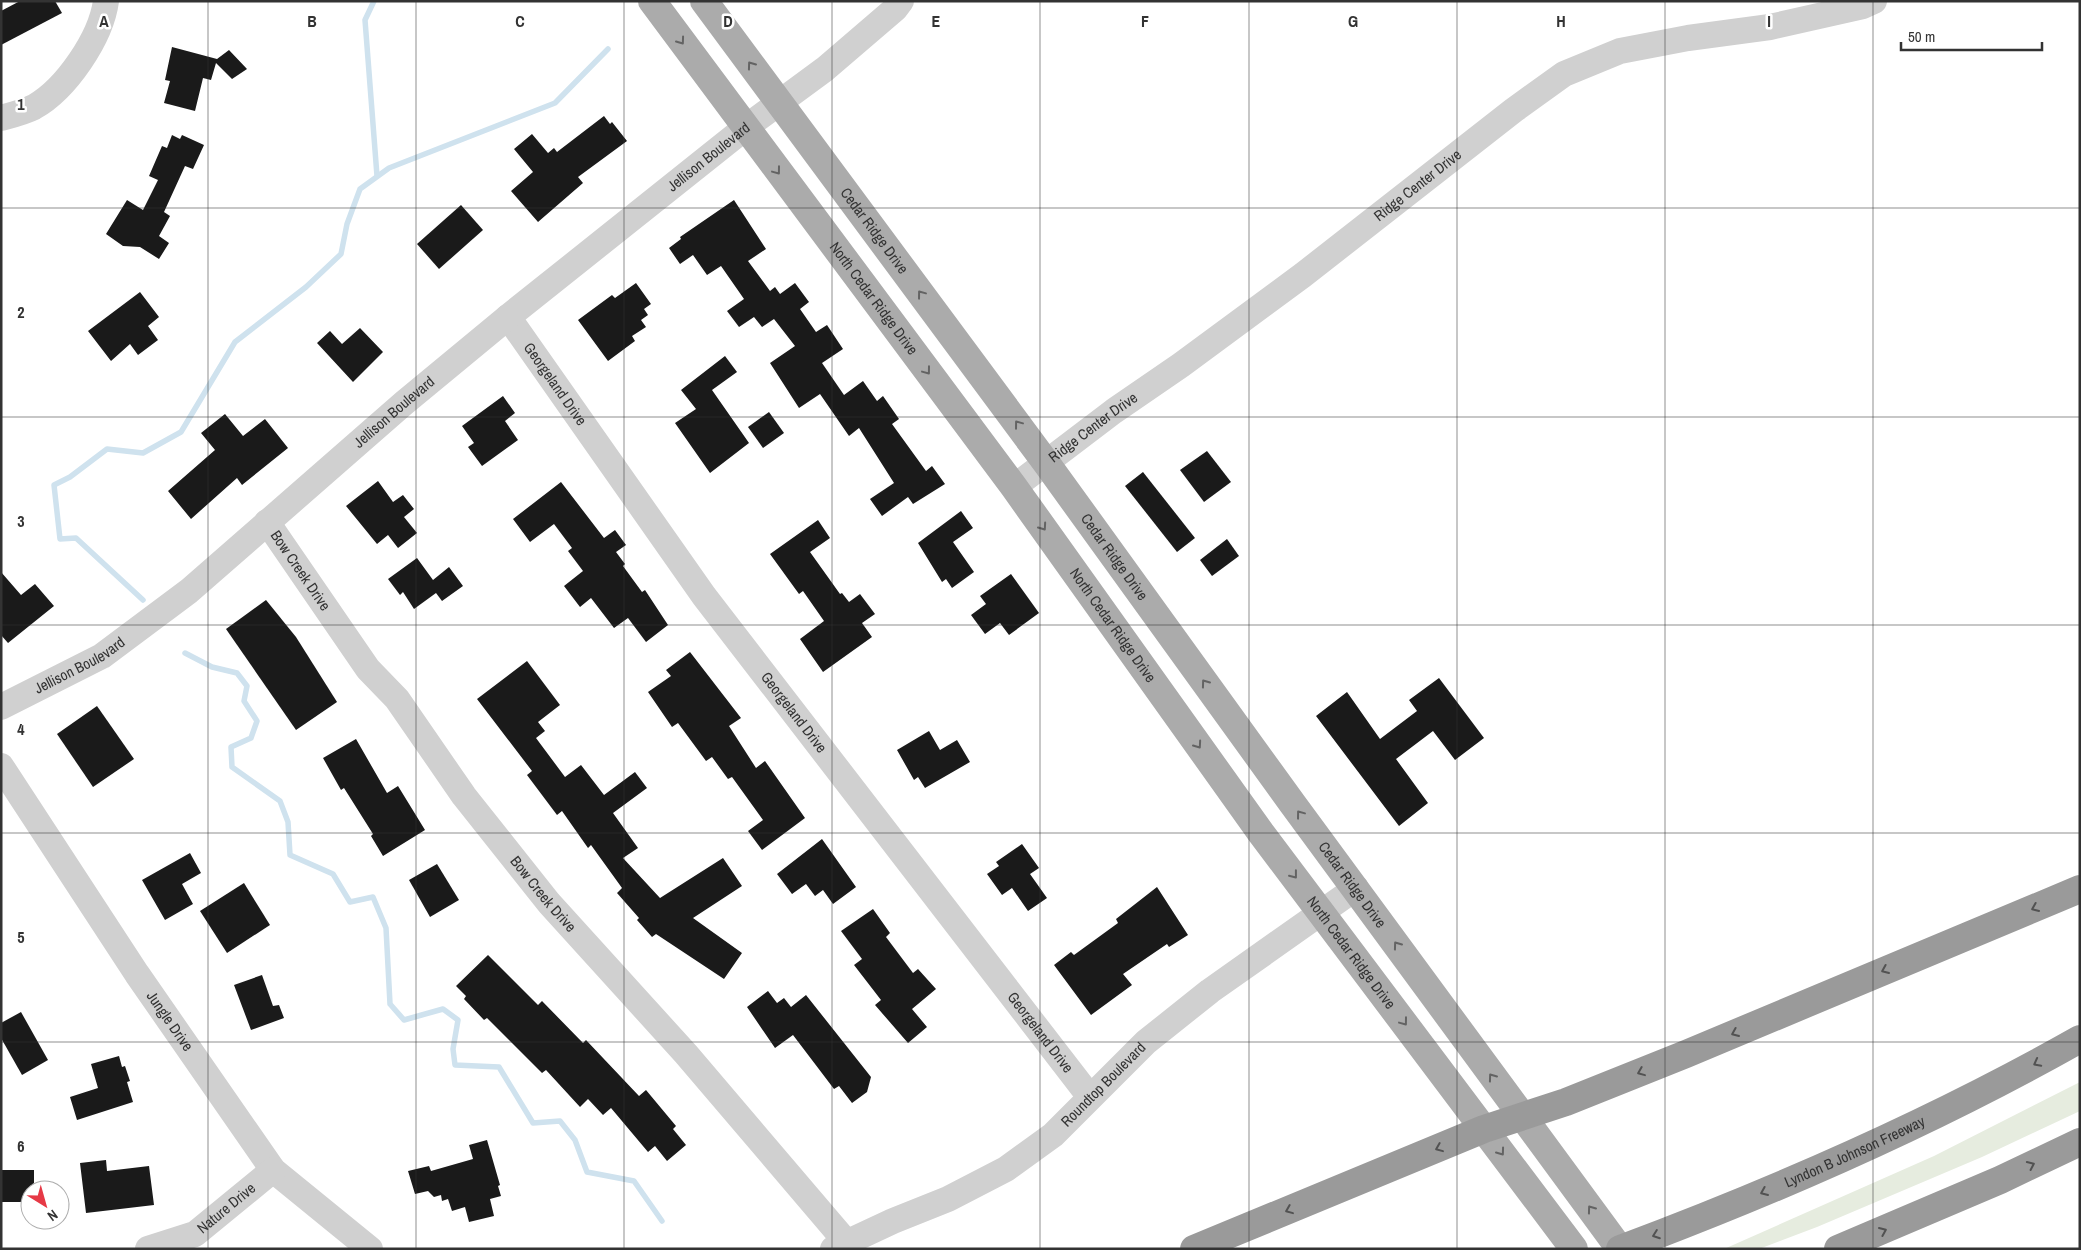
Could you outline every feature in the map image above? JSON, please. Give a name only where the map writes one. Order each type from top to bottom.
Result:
[{"type":"highway","points":[[1194,1249],[1484,1129],[1566,1102],[1686,1054],[2080,889]]},
{"type":"highway","name":"Lyndon B Johnson Freeway","points":[[1620,1249],[1816,1171],[1944,1112],[2080,1039]]},
{"type":"highway","points":[[1838,1249],[1983,1187],[2080,1142]]},
{"type":"main road","name":"North Cedar Ridge Drive","points":[[652,1],[1014,487],[1257,828],[1323,913],[1574,1249]]},
{"type":"main road","name":"Cedar Ridge Drive","points":[[704,1],[1047,464],[1292,804],[1356,888],[1521,1116]]},
{"type":"main road","points":[[1521,1116],[1620,1249]]},
{"type":"street","points":[[1,118],[34,106],[60,86],[86,54],[104,12],[106,1]]},
{"type":"street","name":"Jellison Boulevard","points":[[1,707],[102,656],[189,591],[404,403],[508,317],[745,128],[825,69],[896,9],[901,1]]},
{"type":"street","name":"Ridge Center Drive","points":[[1014,487],[1047,464],[1112,412],[1181,366],[1303,275],[1514,110],[1564,74],[1620,51],[1688,38],[1770,27],[1863,6],[1874,1]]},
{"type":"street","name":"Georgeland Drive","points":[[508,317],[704,596],[1090,1098]]},
{"type":"street","name":"Bow Creek Drive","points":[[267,522],[368,669],[397,700],[464,796],[549,903],[686,1054],[840,1246]]},
{"type":"street","name":"Jungle Drive","points":[[1,766],[137,974],[273,1170],[370,1249]]},
{"type":"street","name":"Roundtop Boulevard","points":[[840,1246],[892,1221],[948,1199],[1006,1169],[1053,1135],[1146,1042],[1210,991],[1356,888]]},
{"type":"street","name":"Nature Drive","points":[[148,1249],[195,1234],[273,1170]]},
{"type":"shaded area","points":[[2080,1082],[2080,1111],[1982,1157],[1817,1227],[1759,1249],[1724,1249],[1934,1156]]},
{"type":"building","points":[[20,1],[55,1],[62,13],[1,45],[1,11]]},
{"type":"building","points":[[172,47],[217,59],[229,50],[247,69],[232,79],[216,63],[211,80],[203,78],[195,111],[164,103],[170,81],[165,80]]},
{"type":"building","points":[[604,116],[610,124],[612,122],[627,141],[578,177],[583,183],[538,222],[511,191],[533,172],[514,149],[532,134],[548,153],[554,148],[557,152]]},
{"type":"building","points":[[172,135],[180,139],[182,135],[204,145],[193,169],[185,166],[164,212],[170,216],[159,236],[169,243],[159,259],[140,247],[123,246],[106,234],[127,200],[143,210],[158,180],[149,176],[162,146],[167,148]]},
{"type":"building","points":[[734,200],[766,249],[748,261],[770,291],[775,287],[780,294],[795,283],[809,302],[800,309],[816,332],[827,325],[843,349],[822,363],[844,395],[863,381],[877,401],[883,396],[899,419],[892,424],[926,471],[932,466],[945,484],[913,504],[908,497],[882,516],[870,499],[894,483],[859,428],[849,436],[820,394],[799,408],[770,363],[795,346],[774,319],[762,327],[754,317],[739,327],[727,311],[744,299],[721,266],[707,275],[693,255],[680,264],[669,248],[681,239],[680,237]]},
{"type":"building","points":[[461,205],[483,230],[439,269],[417,244]]},
{"type":"building","points":[[636,283],[651,304],[644,309],[648,315],[641,320],[646,327],[632,336],[635,341],[608,361],[578,320],[612,295],[615,298]]},
{"type":"building","points":[[140,292],[159,317],[148,326],[158,340],[138,355],[130,344],[111,361],[88,331]]},
{"type":"building","points":[[360,328],[383,352],[353,382],[317,343],[330,331],[342,344]]},
{"type":"building","points":[[725,356],[737,372],[712,390],[749,443],[710,473],[675,423],[696,409],[681,390]]},
{"type":"building","points":[[503,396],[515,413],[505,421],[518,440],[482,466],[468,447],[474,443],[462,426]]},
{"type":"building","points":[[769,412],[784,433],[763,448],[748,427]]},
{"type":"building","points":[[225,414],[243,436],[265,419],[288,448],[242,485],[237,478],[191,519],[168,491],[215,450],[201,433]]},
{"type":"building","points":[[1207,451],[1231,482],[1204,502],[1180,470]]},
{"type":"building","points":[[1143,472],[1195,538],[1177,552],[1125,486]]},
{"type":"building","points":[[378,481],[393,502],[403,495],[414,509],[404,517],[417,533],[398,548],[388,535],[377,544],[346,506]]},
{"type":"building","points":[[561,482],[604,538],[615,530],[626,545],[616,552],[625,564],[623,566],[642,592],[645,590],[668,625],[646,642],[628,618],[614,628],[591,598],[580,607],[564,586],[583,571],[568,551],[572,548],[554,524],[530,542],[513,519]]},
{"type":"building","points":[[961,511],[973,528],[953,542],[974,572],[952,588],[946,579],[942,582],[918,543]]},
{"type":"building","points":[[818,520],[830,538],[810,552],[840,594],[842,593],[849,602],[860,594],[875,614],[862,623],[872,637],[823,672],[800,639],[824,621],[803,591],[799,594],[770,554]]},
{"type":"building","points":[[1227,539],[1239,556],[1212,576],[1200,560]]},
{"type":"building","points":[[417,558],[433,580],[449,567],[463,586],[442,601],[436,593],[414,609],[403,592],[400,595],[388,579]]},
{"type":"building","points":[[1,572],[21,595],[35,584],[54,606],[8,643],[1,635]]},
{"type":"building","points":[[1011,574],[1039,613],[1009,635],[1000,623],[985,634],[971,615],[986,604],[980,596]]},
{"type":"building","points":[[266,600],[296,637],[337,702],[296,730],[226,629]]},
{"type":"building","points":[[690,652],[741,718],[729,726],[756,768],[765,761],[805,818],[762,850],[748,831],[763,820],[732,777],[728,779],[712,757],[706,761],[678,723],[672,727],[648,692],[671,676],[666,670]]},
{"type":"building","points":[[527,661],[560,705],[538,722],[545,731],[536,738],[565,777],[581,765],[604,795],[635,772],[647,788],[613,813],[638,848],[623,858],[660,898],[723,858],[742,886],[693,918],[742,953],[724,979],[656,934],[652,937],[637,920],[639,918],[617,893],[622,888],[591,845],[588,848],[562,811],[557,815],[527,775],[532,771],[477,699]]},
{"type":"building","points":[[1439,678],[1484,738],[1455,760],[1433,731],[1396,759],[1428,803],[1399,826],[1316,716],[1347,692],[1380,739],[1417,711],[1409,700]]},
{"type":"building","points":[[97,706],[134,759],[93,787],[57,734]]},
{"type":"building","points":[[929,731],[940,750],[957,740],[970,762],[925,788],[918,777],[914,780],[897,750]]},
{"type":"building","points":[[356,739],[387,793],[398,786],[425,830],[383,856],[371,836],[373,834],[344,788],[341,790],[323,758]]},
{"type":"building","points":[[822,839],[856,887],[833,904],[823,890],[815,896],[806,884],[792,894],[777,874]]},
{"type":"building","points":[[1022,844],[1039,868],[1030,874],[1047,898],[1028,911],[1012,888],[1002,895],[987,874],[999,866],[996,862]]},
{"type":"building","points":[[190,853],[201,873],[182,884],[193,904],[165,920],[142,880]]},
{"type":"building","points":[[437,864],[459,900],[430,917],[409,880]]},
{"type":"building","points":[[244,883],[270,925],[227,953],[200,911]]},
{"type":"building","points":[[1157,887],[1188,935],[1169,947],[1167,944],[1123,974],[1132,985],[1091,1015],[1054,965],[1071,952],[1074,955],[1118,923],[1116,919]]},
{"type":"building","points":[[873,909],[890,933],[886,937],[913,973],[918,969],[936,989],[912,1009],[927,1027],[908,1043],[875,1005],[881,1000],[854,965],[862,959],[841,931]]},
{"type":"building","points":[[488,955],[538,1005],[542,1001],[583,1043],[586,1040],[639,1096],[646,1090],[676,1126],[673,1129],[686,1145],[667,1161],[655,1146],[648,1152],[611,1108],[603,1115],[588,1099],[580,1107],[546,1070],[542,1073],[487,1018],[484,1020],[464,999],[466,996],[456,986]]},
{"type":"building","points":[[262,975],[273,1006],[279,1005],[284,1018],[251,1030],[234,985]]},
{"type":"building","points":[[768,991],[777,1003],[784,998],[791,1007],[806,995],[871,1077],[867,1092],[852,1103],[839,1086],[834,1089],[793,1035],[775,1048],[747,1007]]},
{"type":"building","points":[[21,1012],[48,1060],[22,1075],[1,1038],[1,1023]]},
{"type":"building","points":[[119,1056],[122,1067],[125,1066],[130,1081],[127,1082],[133,1102],[77,1120],[70,1097],[98,1088],[91,1064]]},
{"type":"building","points":[[487,1140],[500,1185],[498,1186],[501,1196],[490,1199],[494,1216],[469,1222],[465,1207],[452,1211],[448,1199],[442,1201],[441,1195],[434,1197],[428,1191],[415,1194],[408,1171],[429,1166],[431,1171],[473,1159],[469,1145]]},
{"type":"building","points":[[106,1160],[107,1171],[149,1166],[154,1205],[86,1213],[80,1163]]},
{"type":"building","points":[[1,1170],[34,1170],[34,1180],[20,1180],[20,1202],[1,1202]]},
{"type":"waterway","points":[[374,1],[365,20],[377,176]]},
{"type":"waterway","points":[[143,600],[76,538],[60,539],[54,485],[70,477],[107,449],[143,453],[181,432],[235,342],[306,287],[341,254],[347,224],[360,189],[389,168],[555,103],[608,49]]},
{"type":"waterway","points":[[185,653],[212,667],[237,673],[247,686],[244,701],[257,721],[251,738],[231,747],[232,767],[280,801],[288,822],[290,855],[333,874],[350,902],[373,897],[386,928],[390,1004],[404,1020],[443,1009],[458,1020],[453,1049],[455,1065],[499,1067],[533,1123],[560,1121],[575,1140],[587,1172],[634,1181],[662,1221]]}]
